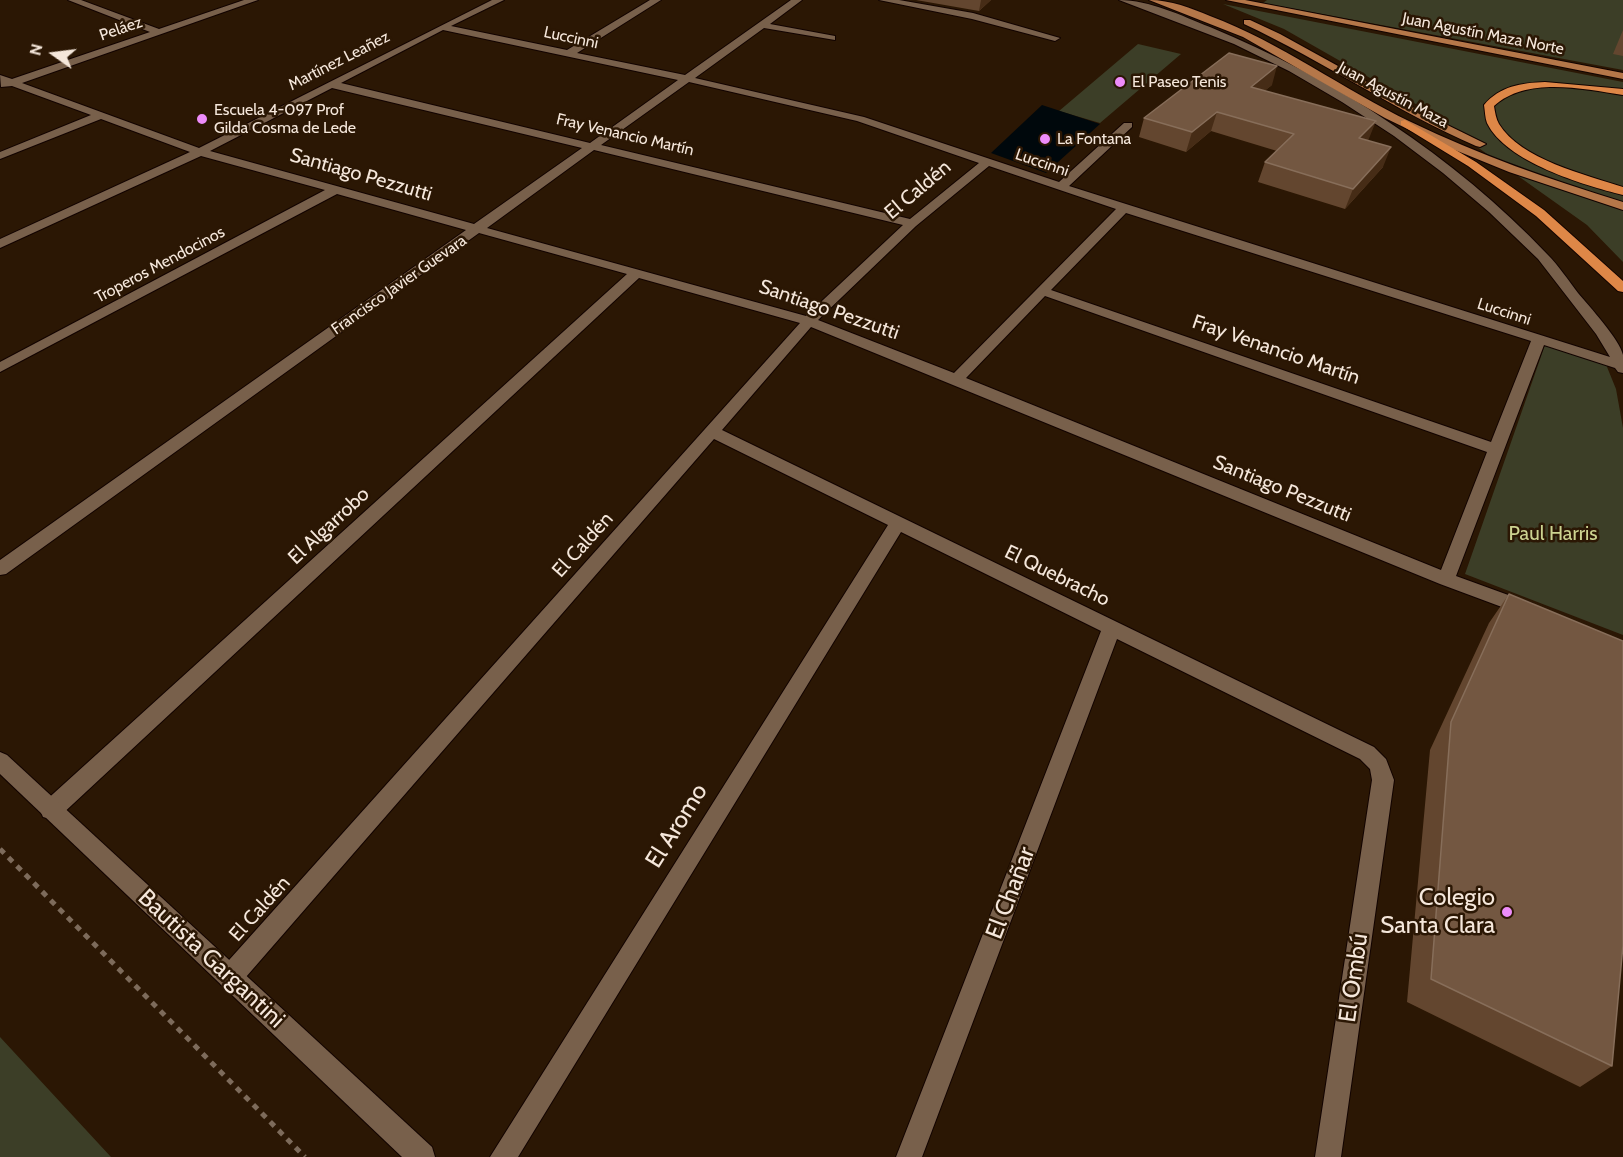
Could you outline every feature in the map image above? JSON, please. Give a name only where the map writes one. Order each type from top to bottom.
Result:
[{"type":"highway","points":[[1623,92],[1587,86],[1527,87],[1504,93],[1489,105],[1487,117],[1499,136],[1527,155],[1623,193]]},
{"type":"highway","points":[[1405,123],[1472,164],[1540,213],[1623,288]]},
{"type":"main road","name":"Juan Agustín Maza","points":[[1154,0],[1191,11],[1249,35],[1405,123],[1536,178],[1623,206]]},
{"type":"main road","name":"Juan Agustín Maza","points":[[1195,0],[1300,47],[1428,118],[1487,146]]},
{"type":"main road","name":"Juan Agustín Maza Norte","points":[[1231,0],[1623,76]]},
{"type":"main road","points":[[1498,151],[1571,179],[1623,193]]},
{"type":"street","points":[[73,0],[158,32]]},
{"type":"street","name":"Peláez","points":[[3,82],[253,0]]},
{"type":"street","name":"Martínez Leañez","points":[[0,244],[200,152],[499,0]]},
{"type":"street","points":[[568,54],[656,0]]},
{"type":"street","name":"Francisco Javier Guevara","points":[[0,569],[797,0]]},
{"type":"street","points":[[884,0],[973,16],[1055,38]]},
{"type":"street","points":[[1124,0],[1178,16],[1251,48],[1359,109],[1406,141],[1476,195],[1539,252],[1600,330],[1622,367]]},
{"type":"street","points":[[762,25],[832,38]]},
{"type":"street","name":"Luccinni","points":[[442,27],[839,113],[1124,208],[1622,367]]},
{"type":"street","name":"Santiago Pezzutti","points":[[3,82],[200,152],[809,321],[1446,579],[1546,616]]},
{"type":"street","name":"Fray Venancio Martín","points":[[330,84],[912,223]]},
{"type":"street","points":[[0,156],[99,116]]},
{"type":"street","points":[[1061,187],[1128,125]]},
{"type":"street","name":"El Caldén","points":[[230,977],[809,321],[912,223],[987,162]]},
{"type":"street","name":"Troperos Mendocinos","points":[[0,368],[335,190]]},
{"type":"street","points":[[956,379],[1124,208]]},
{"type":"street","name":"El Algarrobo","points":[[51,810],[636,273]]},
{"type":"street","name":"Fray Venancio Martín","points":[[1042,291],[1495,449]]},
{"type":"street","points":[[1446,579],[1539,340]]},
{"type":"street","name":"El Quebracho","points":[[713,432],[1367,753],[1379,765]]},
{"type":"street","name":"El Aromo","points":[[503,1157],[897,524]]},
{"type":"street","name":"El Chañar","points":[[909,1157],[1112,628]]},
{"type":"street","name":"Bautista Gargantini","points":[[0,761],[422,1157]]},
{"type":"street","name":"El Ombú","points":[[1328,1157],[1383,780],[1379,765]]},
{"type":"path","points":[[0,849],[305,1157]]},
{"type":"green space","points":[[1267,0],[1623,0],[1623,70],[1263,3]]},
{"type":"green space","points":[[1223,4],[1623,82],[1623,262],[1587,225],[1421,107],[1284,29]]},
{"type":"green space","name":"El Paseo Tenis","points":[[1138,44],[1181,54],[1100,123],[1059,111]]},
{"type":"green space","name":"Paul Harris","points":[[1545,345],[1605,362],[1616,389],[1623,428],[1623,635],[1465,574]]},
{"type":"green space","points":[[0,1037],[111,1157],[0,1157]]},
{"type":"shaded area","name":"La Fontana","points":[[1042,105],[1100,124],[1046,173],[991,153]]},
{"type":"building","points":[[1229,53],[1277,66],[1251,87],[1376,121],[1359,138],[1391,147],[1353,189],[1265,162],[1294,134],[1217,112],[1192,132],[1144,118]]},
{"type":"building","name":"Colegio Santa Clara","points":[[1509,594],[1623,641],[1623,945],[1612,1066],[1431,979],[1451,722]]},
{"type":"place","name":"El Paseo Tenis","points":[[1120,82]]},
{"type":"place","name":"Escuela 4-097 Prof Gilda Cosma de Lede","points":[[202,119]]},
{"type":"place","name":"La Fontana","points":[[1045,139]]},
{"type":"place","name":"Colegio Santa Clara","points":[[1507,912]]}]
